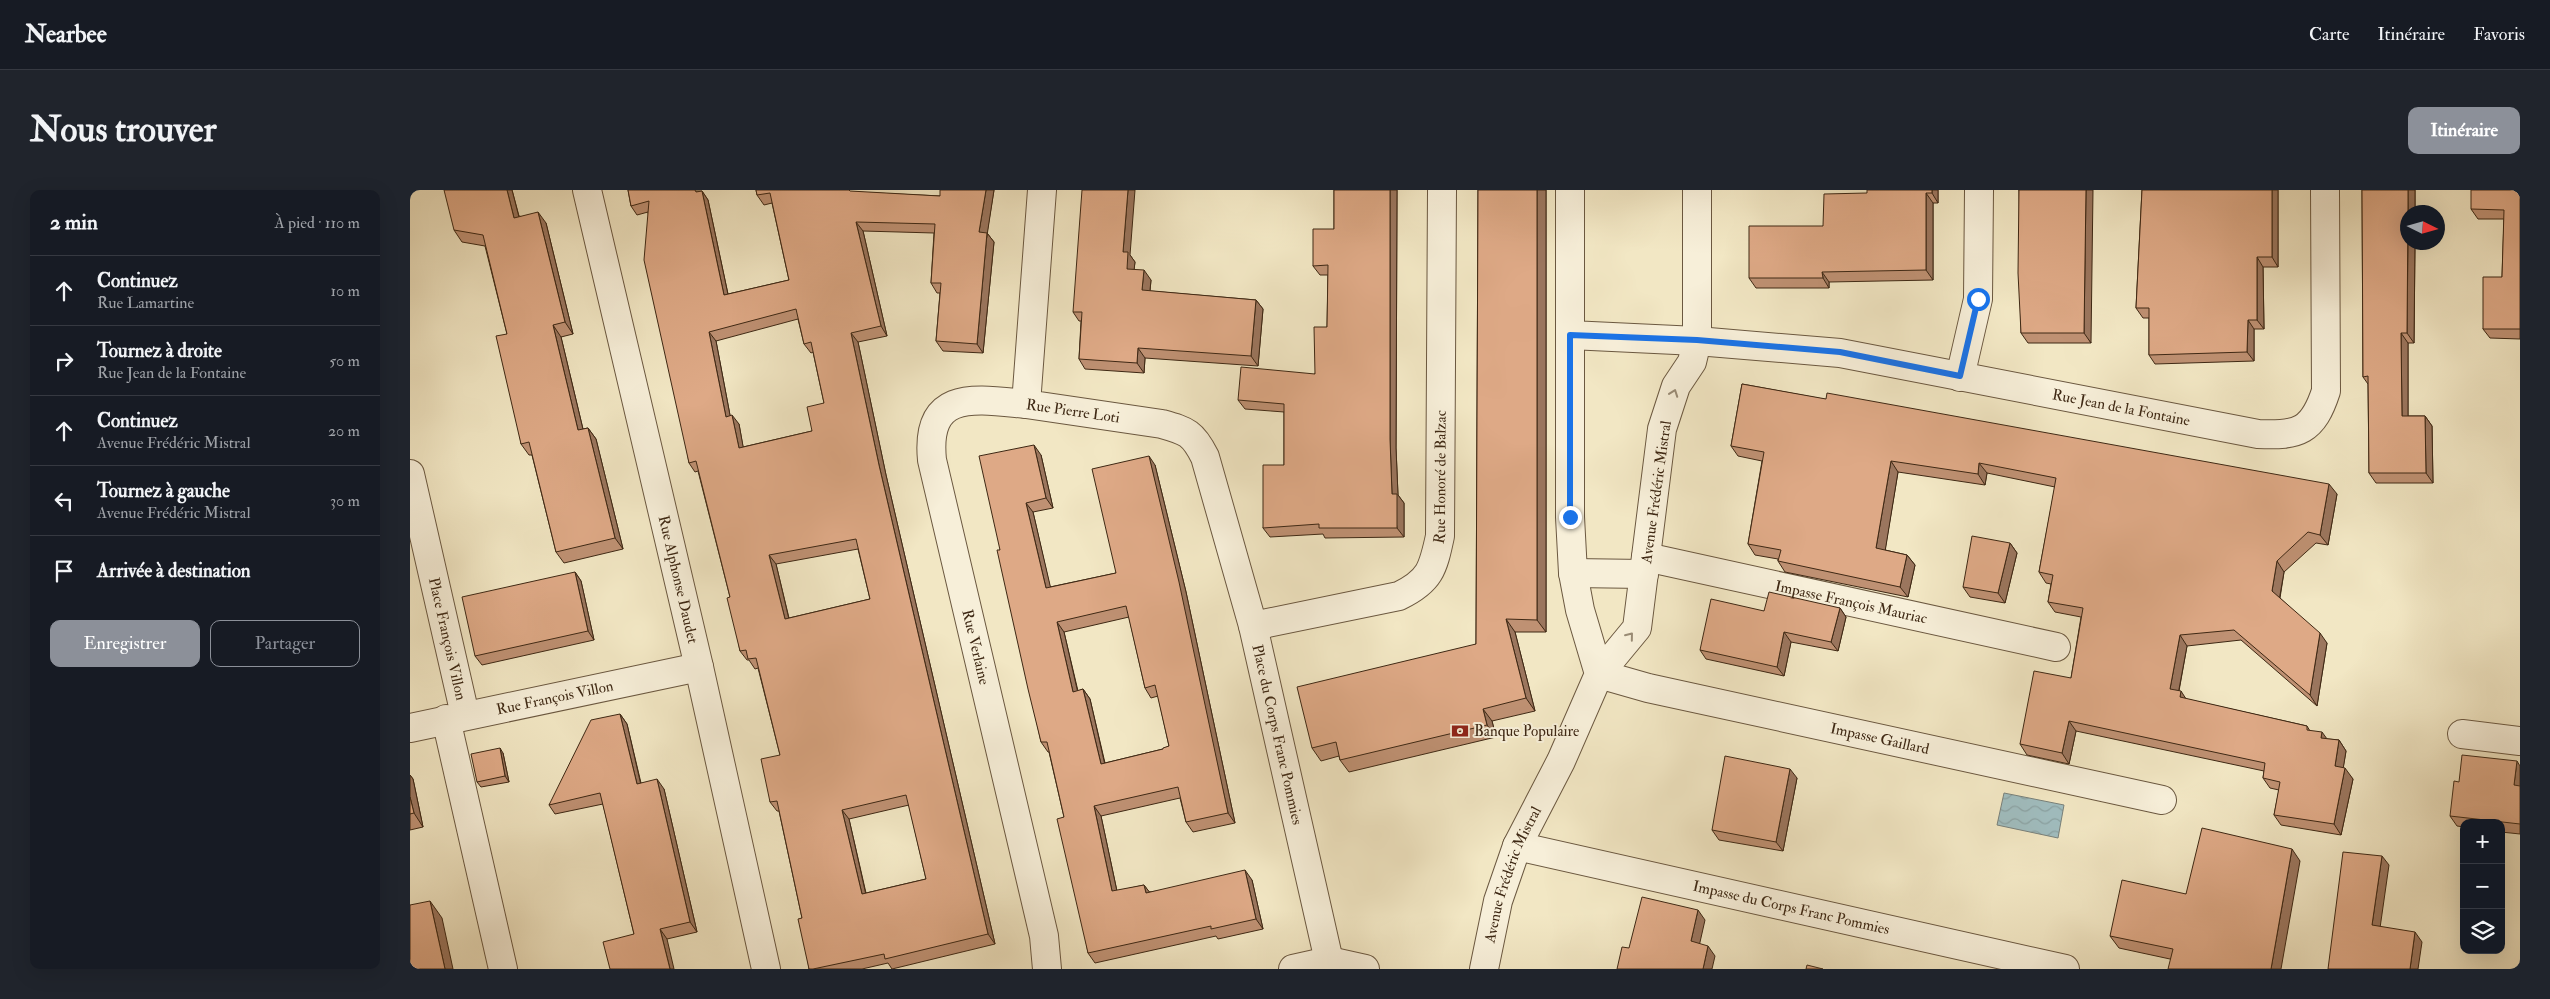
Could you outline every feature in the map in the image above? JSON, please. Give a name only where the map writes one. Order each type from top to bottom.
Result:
[{"type":"street","name":"Rue Alphonse Daudet","points":[[587,190],[699,667],[766,969]]},
{"type":"street","name":"Rue Pierre Loti","points":[[1042,190],[1026,404],[1162,424],[1189,434],[1195,438],[1205,457],[1220,509]]},
{"type":"street","name":"Rue Honoré de Balzac","points":[[1253,626],[1399,596],[1418,587],[1433,566],[1440,536],[1442,190]]},
{"type":"street","points":[[1570,190],[1570,517],[1573,573],[1580,610],[1599,674]]},
{"type":"street","name":"Avenue Frédéric Mistral","points":[[1484,969],[1498,900],[1517,846],[1561,761],[1599,674],[1637,628],[1662,429],[1676,386],[1692,362],[1697,340],[1697,190]]},
{"type":"street","points":[[1960,376],[1978,299],[1979,190]]},
{"type":"street","name":"Rue Jean de la Fontaine","points":[[1697,340],[1840,352],[2258,434],[2281,435],[2302,430],[2319,413],[2326,391],[2324,190]]},
{"type":"street","points":[[1570,335],[1697,340]]},
{"type":"street","name":"Rue Verlaine","points":[[1026,404],[980,399],[954,404],[936,419],[930,439],[932,460],[1044,936],[1047,969]]},
{"type":"street","name":"Place François Villon","points":[[410,474],[503,969]]},
{"type":"street","name":"Place du Corps Franc Pommies","points":[[1220,509],[1253,626],[1329,961]]},
{"type":"street","name":"Impasse François Mauriac","points":[[1573,573],[1645,566],[2056,646]]},
{"type":"street","name":"Rue François Villon","points":[[410,728],[699,667]]},
{"type":"street","name":"Impasse Gaillard","points":[[1599,674],[1648,688],[2162,800]]},
{"type":"street","points":[[2462,734],[2520,741]]},
{"type":"street","name":"Impasse du Corps Franc Pommies","points":[[1517,846],[2064,969]]},
{"type":"street","points":[[1293,969],[1329,961],[1365,969]]},
{"type":"water","points":[[2004,793],[2064,805],[2058,838],[1997,825]]},
{"type":"building","points":[[444,190],[507,190],[514,218],[538,212],[565,322],[553,325],[578,430],[588,428],[615,538],[556,552],[529,442],[521,444],[496,336],[507,334],[483,235],[454,230]]},
{"type":"building","points":[[628,190],[702,191],[724,295],[789,280],[770,193],[757,195],[756,190],[849,190],[940,196],[940,190],[986,190],[979,232],[987,233],[977,344],[936,341],[941,283],[931,283],[935,224],[856,222],[881,326],[851,333],[879,465],[988,934],[885,959],[884,954],[809,969],[798,919],[802,918],[777,801],[770,802],[761,759],[780,755],[756,658],[748,659],[746,650],[740,651],[727,598],[730,597],[696,461],[689,463],[644,260],[649,201],[631,206]],"holes":[[[796,309],[804,344],[811,342],[824,403],[807,407],[812,431],[739,448],[732,415],[726,417],[709,332]],[[856,539],[870,599],[785,619],[769,555]],[[906,795],[926,879],[862,894],[842,810]]]},
{"type":"building","points":[[1082,190],[1128,190],[1123,252],[1128,252],[1127,269],[1144,270],[1142,290],[1256,300],[1251,356],[1138,348],[1137,363],[1079,359],[1082,312],[1073,312]]},
{"type":"building","points":[[1334,190],[1390,190],[1390,439],[1392,494],[1397,494],[1397,528],[1319,528],[1319,524],[1263,528],[1263,465],[1284,465],[1284,404],[1238,400],[1241,367],[1315,374],[1314,327],[1327,327],[1328,265],[1313,266],[1313,229],[1334,229]]},
{"type":"building","points":[[1478,190],[1537,190],[1537,620],[1506,619],[1526,698],[1483,709],[1487,725],[1340,760],[1336,742],[1312,748],[1297,687],[1476,644]]},
{"type":"building","points":[[1867,190],[1932,190],[1932,193],[1926,193],[1926,270],[1822,272],[1823,278],[1749,278],[1749,226],[1823,226],[1824,194],[1867,193]]},
{"type":"building","points":[[2019,190],[2086,190],[2084,333],[2021,333],[2018,273]]},
{"type":"building","points":[[2142,190],[2272,190],[2272,257],[2257,257],[2257,320],[2248,320],[2247,352],[2149,355],[2149,308],[2136,308]]},
{"type":"building","points":[[2362,190],[2408,190],[2408,205],[2400,205],[2400,250],[2408,250],[2407,333],[2401,333],[2402,416],[2425,416],[2426,473],[2369,473],[2368,376],[2363,377]]},
{"type":"building","points":[[2471,190],[2520,190],[2520,329],[2483,329],[2483,277],[2502,277],[2504,210],[2471,209]]},
{"type":"building","points":[[1742,384],[1826,399],[1827,393],[2329,484],[2320,535],[2308,532],[2277,561],[2272,591],[2320,633],[2310,695],[2234,630],[2180,635],[2170,689],[2181,691],[2180,697],[2307,726],[2307,730],[2322,732],[2321,738],[2339,740],[2335,766],[2345,768],[2334,824],[2274,815],[2280,782],[2263,778],[2265,763],[2069,721],[2062,753],[2020,744],[2034,671],[2071,678],[2083,608],[2048,602],[2053,575],[2039,572],[2056,478],[1979,463],[1978,474],[1891,461],[1876,548],[1907,555],[1900,587],[1778,561],[1781,550],[1748,544],[1764,452],[1731,446]]},
{"type":"building","points":[[1034,445],[1046,498],[1026,503],[1046,588],[1116,573],[1092,469],[1149,456],[1179,582],[1228,813],[1186,822],[1178,787],[1094,806],[1112,891],[1144,885],[1146,893],[1245,870],[1256,919],[1211,929],[1211,926],[1088,953],[1057,819],[1064,817],[1047,742],[1041,742],[1028,689],[997,550],[1000,550],[979,456]],"holes":[[[1126,606],[1145,688],[1155,685],[1169,746],[1101,764],[1083,689],[1073,692],[1057,622]]]},
{"type":"building","points":[[1972,536],[2010,543],[1998,593],[1963,587]]},
{"type":"building","points":[[575,572],[588,631],[475,656],[462,597]]},
{"type":"building","points":[[1769,592],[1840,608],[1831,642],[1784,632],[1777,667],[1700,650],[1711,599],[1764,611]]},
{"type":"building","points":[[620,714],[637,784],[657,779],[690,922],[660,929],[670,969],[610,969],[603,942],[634,934],[600,793],[549,805],[591,720]]},
{"type":"building","points":[[500,748],[505,776],[477,782],[471,754]]},
{"type":"building","points":[[2462,755],[2517,761],[2514,785],[2520,786],[2520,824],[2505,822],[2505,819],[2476,819],[2450,816],[2454,781],[2459,782]]},
{"type":"building","points":[[1725,756],[1790,769],[1776,842],[1712,830]]},
{"type":"building","points":[[410,797],[414,813],[410,814]]},
{"type":"building","points":[[2202,828],[2292,849],[2271,969],[2168,969],[2173,949],[2110,936],[2122,880],[2186,894]]},
{"type":"building","points":[[2343,852],[2382,856],[2372,925],[2415,932],[2410,969],[2328,969]]},
{"type":"building","points":[[1642,897],[1698,910],[1691,941],[1708,946],[1703,969],[1617,969],[1622,947],[1629,948]]},
{"type":"building","points":[[430,901],[445,969],[410,969],[410,905]]},
{"type":"building","points":[[1807,965],[1823,969],[1806,969]]},
{"type":"place","name":"Banque Populaire","points":[[1460,731]]},
{"type":"route","points":[[1570,517],[1570,335],[1697,340],[1840,352],[1960,376],[1978,299]]}]
